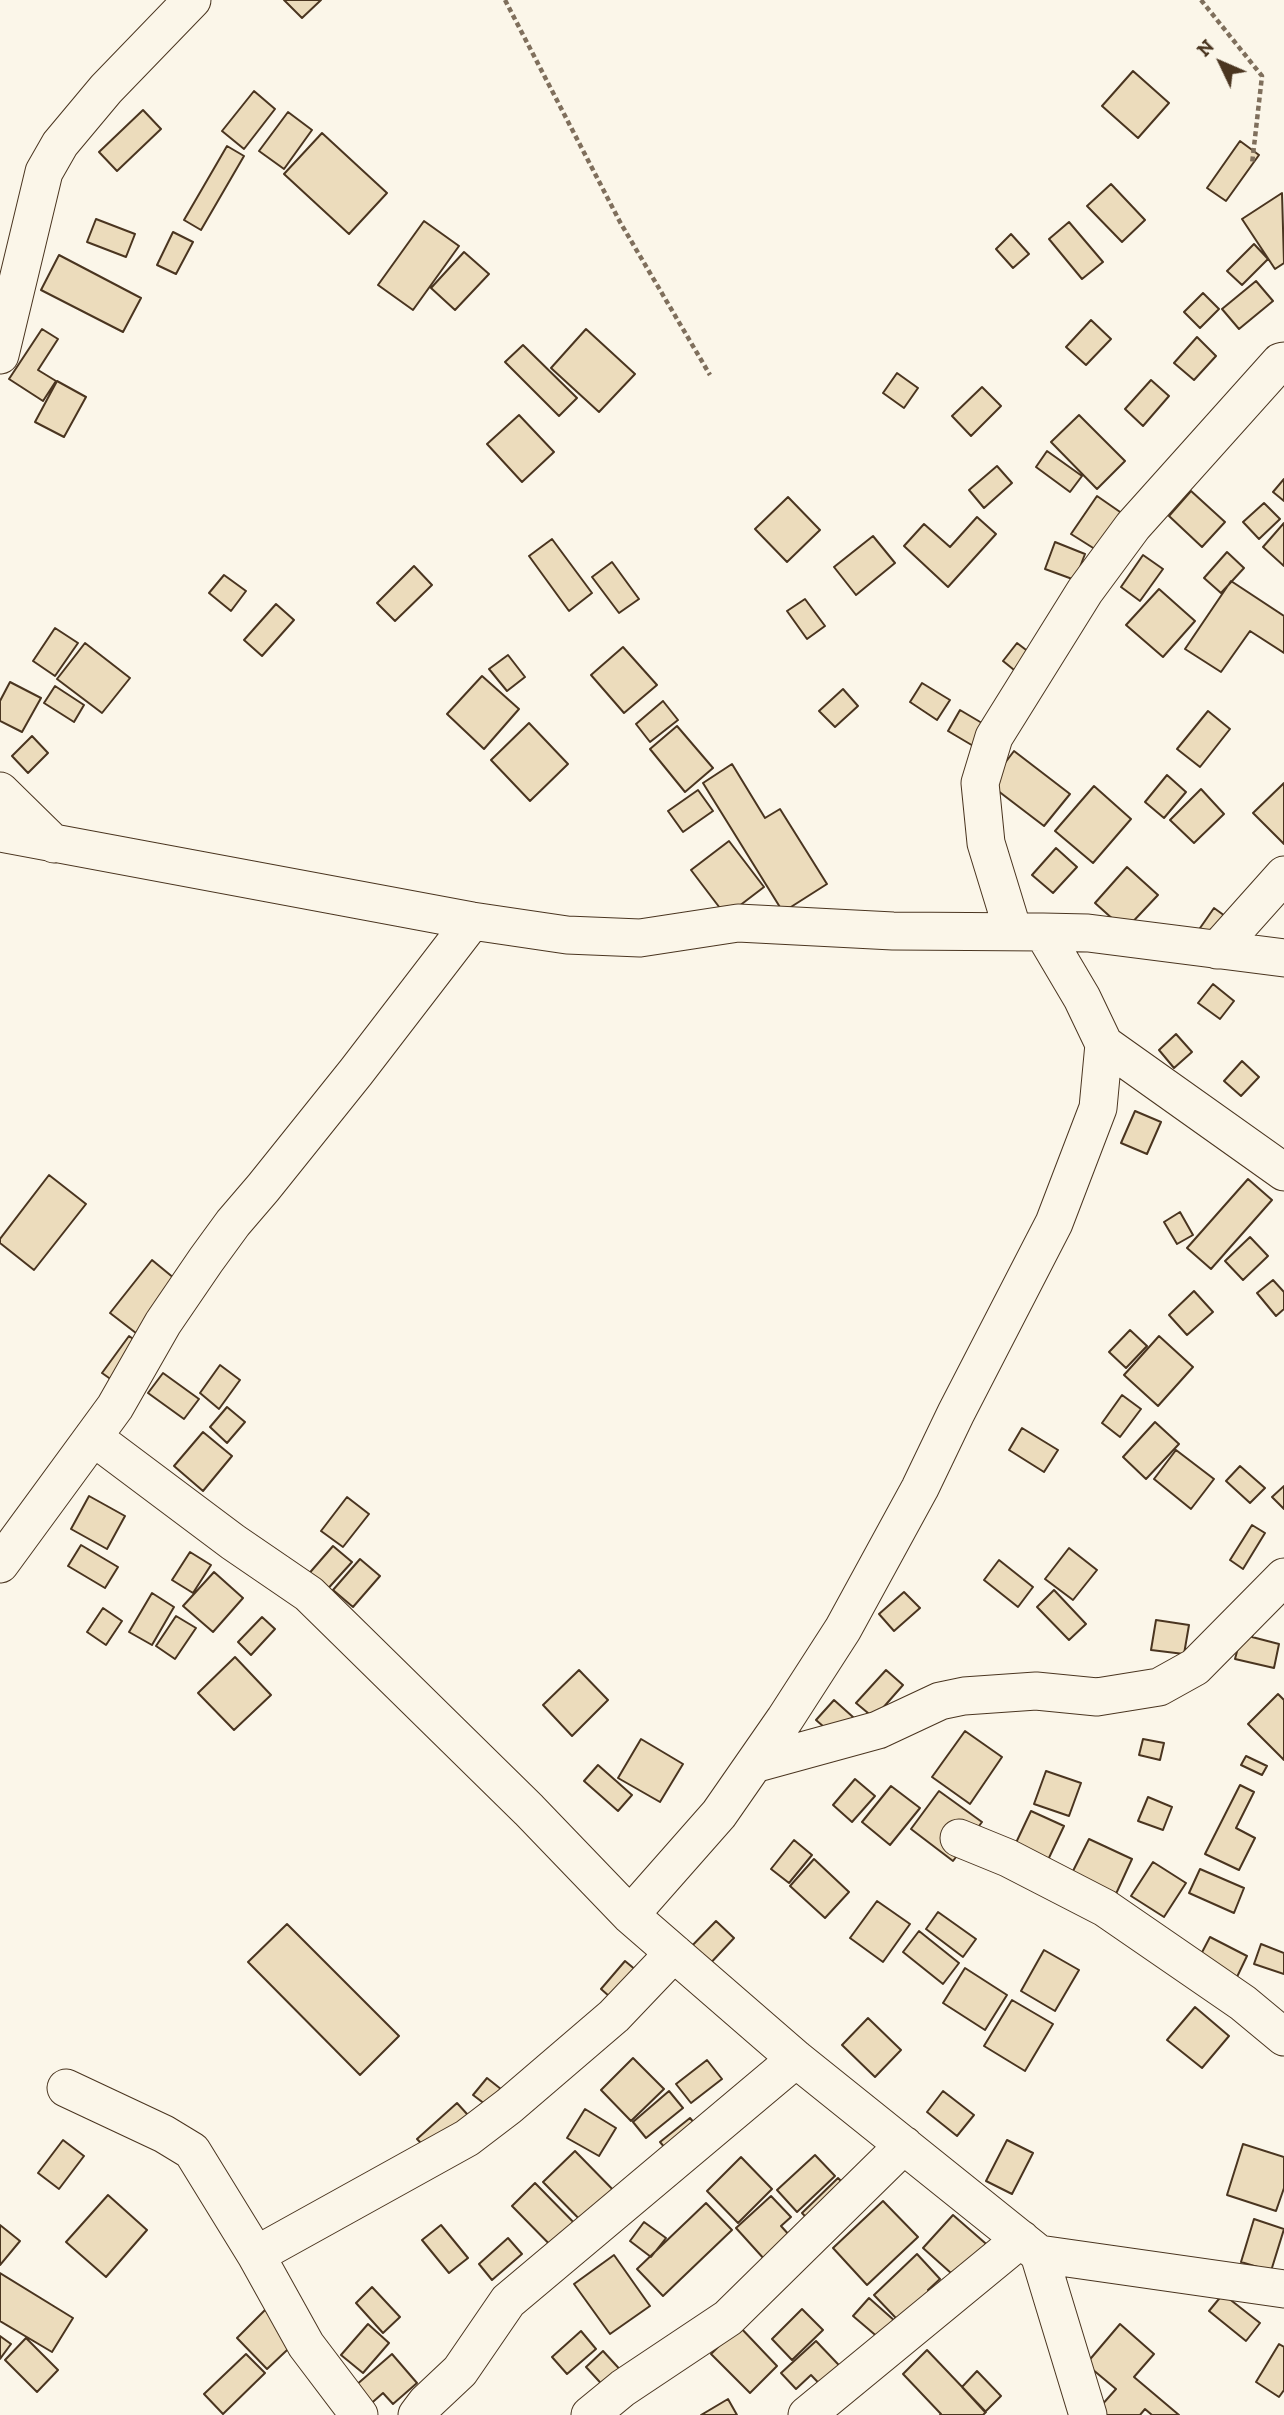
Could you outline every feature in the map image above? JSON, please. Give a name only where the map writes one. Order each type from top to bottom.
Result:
[{"type":"street","points":[[0,355],[44,172],[60,144],[106,89],[192,0]]},
{"type":"street","points":[[1284,361],[1252,390],[1133,526],[1085,591],[994,737],[980,783],[986,843],[1028,932],[1082,998],[1104,1044],[1284,1172]]},
{"type":"street","points":[[0,792],[54,844]]},
{"type":"street","points":[[0,833],[472,921],[566,935],[640,939],[738,923],[893,931],[1088,933],[1284,958]]},
{"type":"street","points":[[1217,950],[1284,875]]},
{"type":"street","points":[[0,1564],[115,1407],[163,1323],[226,1232],[356,1072],[472,921]]},
{"type":"street","points":[[630,1915],[719,1814],[754,1764],[843,1629],[920,1488],[1054,1223],[1098,1108],[1104,1044]]},
{"type":"street","points":[[93,1437],[233,1542],[309,1594],[529,1810],[630,1915],[796,2059],[1030,2246],[1284,2290]]},
{"type":"street","points":[[754,1764],[878,1731],[940,1701],[964,1696],[1036,1691],[1097,1697],[1159,1687],[1195,1667],[1284,1577]]},
{"type":"street","points":[[959,1838],[1007,1858],[1105,1908],[1244,2003],[1284,2036]]},
{"type":"street","points":[[256,2255],[467,2138],[509,2106],[614,2016],[674,1953]]},
{"type":"street","points":[[417,2415],[460,2371],[508,2301],[796,2059]]},
{"type":"street","points":[[66,2088],[164,2134],[192,2151],[256,2255],[306,2345],[359,2415]]},
{"type":"street","points":[[590,2415],[623,2388],[728,2319],[904,2145]]},
{"type":"street","points":[[807,2415],[1030,2246]]},
{"type":"street","points":[[1030,2246],[1088,2415]]},
{"type":"path","points":[[505,0],[620,222],[710,375]]},
{"type":"path","points":[[1200,0],[1262,76],[1252,164]]},
{"type":"building","points":[[284,0],[321,0],[302,18]]},
{"type":"building","points":[[1133,71],[1169,103],[1138,138],[1102,106]]},
{"type":"building","points":[[254,91],[275,109],[244,149],[222,131]]},
{"type":"building","points":[[143,110],[161,129],[117,171],[99,152]]},
{"type":"building","points":[[288,112],[312,130],[284,169],[259,151]]},
{"type":"building","points":[[322,133],[387,193],[349,234],[284,174]]},
{"type":"building","points":[[1240,141],[1259,155],[1226,201],[1207,188]]},
{"type":"building","points":[[227,146],[244,156],[201,230],[184,220]]},
{"type":"building","points":[[1111,184],[1145,220],[1122,242],[1087,206]]},
{"type":"building","points":[[1282,193],[1284,263],[1275,269],[1242,219]]},
{"type":"building","points":[[96,219],[135,234],[126,257],[87,242]]},
{"type":"building","points":[[424,221],[459,246],[413,310],[378,285]]},
{"type":"building","points":[[1069,222],[1103,262],[1082,279],[1049,239]]},
{"type":"building","points":[[173,232],[193,242],[176,274],[157,265]]},
{"type":"building","points":[[1011,234],[1029,254],[1013,268],[996,249]]},
{"type":"building","points":[[1254,244],[1268,259],[1242,285],[1227,271]]},
{"type":"building","points":[[464,252],[489,274],[455,310],[431,288]]},
{"type":"building","points":[[59,255],[141,298],[123,332],[41,290]]},
{"type":"building","points":[[1256,281],[1273,301],[1239,329],[1222,309]]},
{"type":"building","points":[[1203,293],[1219,309],[1200,328],[1184,312]]},
{"type":"building","points":[[1091,320],[1111,339],[1086,365],[1066,347]]},
{"type":"building","points":[[42,329],[58,339],[38,370],[56,381],[43,401],[9,379]]},
{"type":"building","points":[[586,329],[635,374],[599,412],[551,368]]},
{"type":"building","points":[[1197,337],[1216,356],[1194,380],[1174,363]]},
{"type":"building","points":[[523,345],[577,398],[559,416],[505,362]]},
{"type":"building","points":[[897,373],[918,388],[904,408],[883,393]]},
{"type":"building","points":[[1151,380],[1169,396],[1143,426],[1125,409]]},
{"type":"building","points":[[57,381],[86,397],[64,437],[35,422]]},
{"type":"building","points":[[982,387],[1001,406],[971,436],[952,416]]},
{"type":"building","points":[[519,415],[554,452],[522,482],[487,444]]},
{"type":"building","points":[[1079,415],[1125,461],[1097,489],[1051,442]]},
{"type":"building","points":[[1047,451],[1082,476],[1070,492],[1036,467]]},
{"type":"building","points":[[997,466],[1012,483],[984,508],[969,490]]},
{"type":"building","points":[[1284,479],[1284,501],[1273,492]]},
{"type":"building","points":[[1191,491],[1225,522],[1202,547],[1169,516]]},
{"type":"building","points":[[1097,496],[1123,514],[1098,551],[1071,534]]},
{"type":"building","points":[[788,497],[820,530],[787,562],[755,529]]},
{"type":"building","points":[[1264,503],[1280,519],[1259,539],[1243,522]]},
{"type":"building","points":[[977,517],[996,534],[948,587],[904,546],[924,524],[950,547]]},
{"type":"building","points":[[1284,523],[1284,566],[1263,547]]},
{"type":"building","points":[[873,536],[895,563],[856,595],[834,567]]},
{"type":"building","points":[[552,539],[592,593],[569,611],[529,556]]},
{"type":"building","points":[[1055,542],[1085,554],[1075,580],[1045,569]]},
{"type":"building","points":[[1227,552],[1244,568],[1221,593],[1204,578]]},
{"type":"building","points":[[1143,555],[1163,569],[1140,601],[1121,587]]},
{"type":"building","points":[[612,562],[639,599],[619,613],[592,577]]},
{"type":"building","points":[[414,566],[432,585],[395,621],[377,603]]},
{"type":"building","points":[[224,575],[246,591],[231,611],[209,593]]},
{"type":"building","points":[[1231,581],[1284,616],[1284,653],[1250,631],[1221,672],[1185,649]]},
{"type":"building","points":[[1159,589],[1195,621],[1163,657],[1126,625]]},
{"type":"building","points":[[805,599],[825,626],[807,639],[787,611]]},
{"type":"building","points":[[276,604],[294,620],[262,656],[244,640]]},
{"type":"building","points":[[55,628],[78,643],[55,676],[33,661]]},
{"type":"building","points":[[85,643],[130,678],[102,713],[57,679]]},
{"type":"building","points":[[1017,643],[1038,659],[1024,678],[1003,661]]},
{"type":"building","points":[[623,647],[657,685],[624,713],[591,675]]},
{"type":"building","points":[[508,655],[525,677],[507,691],[489,669]]},
{"type":"building","points":[[482,676],[519,709],[484,749],[447,714]]},
{"type":"building","points":[[10,682],[41,698],[22,732],[0,721],[0,701]]},
{"type":"building","points":[[922,683],[950,700],[937,720],[910,702]]},
{"type":"building","points":[[55,686],[84,705],[74,722],[44,703]]},
{"type":"building","points":[[843,689],[858,706],[835,727],[819,711]]},
{"type":"building","points":[[663,701],[678,720],[650,742],[636,724]]},
{"type":"building","points":[[960,710],[987,726],[975,747],[948,731]]},
{"type":"building","points":[[1208,711],[1230,729],[1200,767],[1177,749]]},
{"type":"building","points":[[529,723],[568,764],[530,801],[491,760]]},
{"type":"building","points":[[677,726],[713,768],[685,792],[650,749]]},
{"type":"building","points":[[32,736],[48,753],[28,773],[12,756]]},
{"type":"building","points":[[1014,751],[1070,794],[1044,826],[989,784]]},
{"type":"building","points":[[732,764],[765,818],[780,809],[827,884],[783,912],[703,783]]},
{"type":"building","points":[[1167,775],[1186,792],[1164,818],[1145,802]]},
{"type":"building","points":[[1284,783],[1284,844],[1253,813]]},
{"type":"building","points":[[1094,786],[1131,819],[1093,863],[1055,831]]},
{"type":"building","points":[[1201,789],[1224,814],[1194,843],[1170,820]]},
{"type":"building","points":[[698,790],[713,811],[683,832],[668,811]]},
{"type":"building","points":[[729,841],[764,887],[726,916],[691,870]]},
{"type":"building","points":[[1056,848],[1077,867],[1053,893],[1032,875]]},
{"type":"building","points":[[1127,867],[1158,895],[1125,930],[1095,903]]},
{"type":"building","points":[[1214,908],[1236,924],[1191,941]]},
{"type":"building","points":[[1213,984],[1234,1001],[1220,1019],[1198,1003]]},
{"type":"building","points":[[1176,1034],[1192,1052],[1174,1068],[1159,1050]]},
{"type":"building","points":[[1242,1061],[1259,1077],[1241,1096],[1224,1081]]},
{"type":"building","points":[[1135,1111],[1161,1122],[1147,1154],[1121,1143]]},
{"type":"building","points":[[49,1175],[86,1204],[34,1270],[0,1243],[0,1239]]},
{"type":"building","points":[[1248,1179],[1272,1200],[1211,1269],[1187,1248]]},
{"type":"building","points":[[1180,1212],[1193,1235],[1177,1244],[1164,1222]]},
{"type":"building","points":[[1250,1237],[1268,1256],[1243,1280],[1225,1261]]},
{"type":"building","points":[[152,1260],[186,1288],[145,1340],[110,1313]]},
{"type":"building","points":[[1273,1280],[1284,1292],[1284,1309],[1276,1316],[1257,1293]]},
{"type":"building","points":[[1194,1291],[1213,1312],[1187,1335],[1169,1315]]},
{"type":"building","points":[[1130,1330],[1147,1346],[1126,1368],[1109,1352]]},
{"type":"building","points":[[129,1336],[153,1353],[126,1390],[102,1373]]},
{"type":"building","points":[[1159,1336],[1193,1367],[1158,1406],[1124,1375]]},
{"type":"building","points":[[220,1365],[240,1380],[219,1409],[200,1393]]},
{"type":"building","points":[[163,1373],[199,1399],[184,1419],[148,1393]]},
{"type":"building","points":[[1122,1395],[1141,1409],[1120,1437],[1102,1423]]},
{"type":"building","points":[[227,1407],[245,1422],[227,1443],[210,1427]]},
{"type":"building","points":[[1155,1422],[1179,1444],[1146,1479],[1123,1457]]},
{"type":"building","points":[[1022,1428],[1058,1450],[1044,1472],[1009,1450]]},
{"type":"building","points":[[203,1432],[232,1456],[203,1491],[174,1466]]},
{"type":"building","points":[[1176,1450],[1214,1479],[1191,1509],[1154,1479]]},
{"type":"building","points":[[1240,1466],[1265,1488],[1250,1503],[1226,1481]]},
{"type":"building","points":[[1284,1486],[1284,1509],[1272,1497]]},
{"type":"building","points":[[89,1496],[125,1516],[107,1549],[71,1529]]},
{"type":"building","points":[[347,1497],[369,1514],[343,1547],[321,1531]]},
{"type":"building","points":[[1252,1525],[1265,1533],[1243,1569],[1230,1560]]},
{"type":"building","points":[[81,1545],[118,1567],[105,1588],[68,1566]]},
{"type":"building","points":[[333,1546],[352,1562],[324,1593],[306,1577]]},
{"type":"building","points":[[1069,1548],[1097,1570],[1073,1600],[1045,1579]]},
{"type":"building","points":[[190,1552],[211,1565],[193,1593],[172,1580]]},
{"type":"building","points":[[360,1559],[380,1576],[353,1607],[333,1590]]},
{"type":"building","points":[[999,1560],[1033,1587],[1018,1607],[984,1580]]},
{"type":"building","points":[[214,1572],[243,1598],[213,1632],[183,1606]]},
{"type":"building","points":[[1054,1590],[1086,1624],[1069,1640],[1037,1607]]},
{"type":"building","points":[[904,1592],[920,1608],[894,1631],[879,1614]]},
{"type":"building","points":[[152,1593],[174,1607],[152,1645],[129,1632]]},
{"type":"building","points":[[103,1608],[122,1621],[106,1645],[87,1632]]},
{"type":"building","points":[[176,1616],[196,1628],[175,1659],[156,1646]]},
{"type":"building","points":[[262,1617],[275,1629],[251,1655],[238,1642]]},
{"type":"building","points":[[1156,1620],[1189,1625],[1184,1654],[1151,1650]]},
{"type":"building","points":[[1244,1625],[1255,1627],[1252,1637],[1279,1644],[1274,1668],[1235,1659]]},
{"type":"building","points":[[235,1657],[271,1695],[234,1730],[198,1693]]},
{"type":"building","points":[[579,1670],[608,1700],[572,1736],[543,1705]]},
{"type":"building","points":[[886,1670],[903,1685],[874,1718],[856,1703]]},
{"type":"building","points":[[1278,1694],[1284,1700],[1284,1760],[1248,1724]]},
{"type":"building","points":[[834,1700],[872,1734],[855,1754],[816,1720]]},
{"type":"building","points":[[965,1731],[1002,1757],[970,1804],[932,1777]]},
{"type":"building","points":[[641,1739],[683,1764],[660,1802],[618,1778]]},
{"type":"building","points":[[1143,1739],[1164,1743],[1160,1760],[1139,1755]]},
{"type":"building","points":[[1246,1756],[1267,1766],[1262,1775],[1241,1765]]},
{"type":"building","points":[[598,1765],[632,1795],[618,1811],[584,1781]]},
{"type":"building","points":[[1046,1771],[1081,1783],[1069,1816],[1034,1804]]},
{"type":"building","points":[[855,1779],[875,1796],[852,1822],[833,1805]]},
{"type":"building","points":[[1240,1785],[1254,1792],[1236,1828],[1255,1838],[1239,1870],[1205,1854]]},
{"type":"building","points":[[891,1786],[920,1808],[890,1845],[862,1822]]},
{"type":"building","points":[[939,1791],[982,1822],[953,1861],[911,1829]]},
{"type":"building","points":[[1148,1797],[1172,1807],[1163,1830],[1138,1821]]},
{"type":"building","points":[[1031,1811],[1064,1826],[1047,1862],[1014,1847]]},
{"type":"building","points":[[1089,1839],[1132,1859],[1115,1896],[1071,1875]]},
{"type":"building","points":[[794,1840],[812,1855],[789,1883],[771,1869]]},
{"type":"building","points":[[814,1859],[849,1892],[825,1918],[790,1886]]},
{"type":"building","points":[[1153,1862],[1186,1883],[1164,1917],[1131,1896]]},
{"type":"building","points":[[1200,1869],[1244,1888],[1234,1913],[1189,1893]]},
{"type":"building","points":[[877,1901],[910,1924],[883,1962],[850,1938]]},
{"type":"building","points":[[938,1912],[976,1939],[963,1957],[926,1929]]},
{"type":"building","points":[[716,1921],[734,1938],[706,1968],[687,1951]]},
{"type":"building","points":[[287,1924],[399,2036],[360,2075],[248,1962]]},
{"type":"building","points":[[919,1931],[959,1963],[943,1984],[903,1952]]},
{"type":"building","points":[[1210,1937],[1247,1956],[1236,1979],[1198,1960]]},
{"type":"building","points":[[1261,1944],[1284,1953],[1284,1974],[1254,1964]]},
{"type":"building","points":[[1044,1950],[1079,1970],[1055,2011],[1021,1991]]},
{"type":"building","points":[[625,1961],[643,1976],[618,2004],[601,1989]]},
{"type":"building","points":[[965,1968],[1007,1995],[985,2030],[943,2003]]},
{"type":"building","points":[[1012,2000],[1053,2024],[1025,2071],[984,2046]]},
{"type":"building","points":[[1195,2007],[1229,2036],[1202,2068],[1167,2040]]},
{"type":"building","points":[[868,2018],[901,2050],[875,2077],[842,2045]]},
{"type":"building","points":[[633,2058],[664,2089],[631,2121],[601,2090]]},
{"type":"building","points":[[707,2060],[722,2079],[691,2103],[676,2084]]},
{"type":"building","points":[[487,2078],[516,2101],[502,2117],[473,2095]]},
{"type":"building","points":[[669,2091],[683,2108],[646,2138],[633,2122]]},
{"type":"building","points":[[943,2091],[974,2115],[957,2136],[927,2112]]},
{"type":"building","points":[[457,2103],[477,2125],[438,2161],[417,2139]]},
{"type":"building","points":[[585,2109],[616,2128],[599,2156],[567,2138]]},
{"type":"building","points":[[690,2118],[706,2137],[676,2161],[660,2142]]},
{"type":"building","points":[[63,2140],[84,2156],[59,2189],[38,2173]]},
{"type":"building","points":[[1007,2140],[1033,2153],[1012,2194],[986,2181]]},
{"type":"building","points":[[1243,2144],[1284,2157],[1284,2188],[1276,2211],[1227,2195]]},
{"type":"building","points":[[575,2151],[622,2199],[590,2230],[543,2182]]},
{"type":"building","points":[[815,2155],[835,2176],[797,2212],[777,2190]]},
{"type":"building","points":[[741,2157],[772,2189],[738,2223],[707,2191]]},
{"type":"building","points":[[838,2178],[856,2196],[820,2232],[802,2213]]},
{"type":"building","points":[[535,2183],[586,2235],[563,2258],[512,2206]]},
{"type":"building","points":[[108,2195],[147,2230],[106,2277],[66,2242]]},
{"type":"building","points":[[771,2196],[791,2217],[781,2226],[801,2248],[775,2271],[736,2228]]},
{"type":"building","points":[[883,2201],[918,2237],[867,2285],[833,2248]]},
{"type":"building","points":[[706,2203],[732,2230],[663,2296],[637,2269]]},
{"type":"building","points":[[953,2215],[1000,2256],[970,2290],[923,2248]]},
{"type":"building","points":[[1254,2219],[1284,2229],[1271,2271],[1241,2262]]},
{"type":"building","points":[[644,2222],[666,2238],[651,2257],[630,2241]]},
{"type":"building","points":[[0,2225],[20,2241],[0,2265]]},
{"type":"building","points":[[441,2225],[468,2258],[449,2273],[422,2240]]},
{"type":"building","points":[[508,2238],[522,2254],[492,2280],[479,2264]]},
{"type":"building","points":[[917,2254],[940,2279],[928,2290],[943,2306],[912,2335],[874,2295]]},
{"type":"building","points":[[614,2255],[650,2306],[610,2334],[574,2284]]},
{"type":"building","points":[[0,2273],[73,2318],[52,2352],[0,2321]]},
{"type":"building","points":[[372,2287],[400,2317],[383,2333],[356,2303]]},
{"type":"building","points":[[1223,2294],[1260,2323],[1246,2341],[1209,2311]]},
{"type":"building","points":[[869,2298],[896,2322],[880,2339],[853,2316]]},
{"type":"building","points":[[272,2303],[303,2335],[267,2369],[237,2338]]},
{"type":"building","points":[[802,2309],[823,2330],[792,2360],[772,2339]]},
{"type":"building","points":[[368,2324],[389,2343],[363,2373],[341,2355]]},
{"type":"building","points":[[1120,2324],[1154,2354],[1134,2377],[1179,2415],[1152,2415],[1145,2409],[1140,2415],[1093,2415],[1116,2389],[1086,2364]]},
{"type":"building","points":[[739,2326],[777,2366],[750,2393],[711,2354]]},
{"type":"building","points":[[581,2331],[596,2349],[567,2374],[552,2357]]},
{"type":"building","points":[[0,2336],[11,2344],[0,2359]]},
{"type":"building","points":[[26,2338],[58,2370],[37,2392],[5,2360]]},
{"type":"building","points":[[816,2341],[854,2381],[834,2399],[811,2375],[796,2389],[781,2373]]},
{"type":"building","points":[[1279,2344],[1284,2347],[1284,2390],[1279,2397],[1256,2382]]},
{"type":"building","points":[[927,2350],[986,2412],[983,2415],[940,2415],[903,2374]]},
{"type":"building","points":[[603,2351],[636,2387],[619,2403],[586,2367]]},
{"type":"building","points":[[246,2354],[265,2373],[223,2414],[204,2394]]},
{"type":"building","points":[[392,2354],[417,2383],[393,2404],[383,2393],[358,2415],[340,2399]]},
{"type":"building","points":[[977,2371],[1001,2396],[985,2412],[962,2387]]},
{"type":"building","points":[[728,2399],[737,2415],[701,2415]]}]
